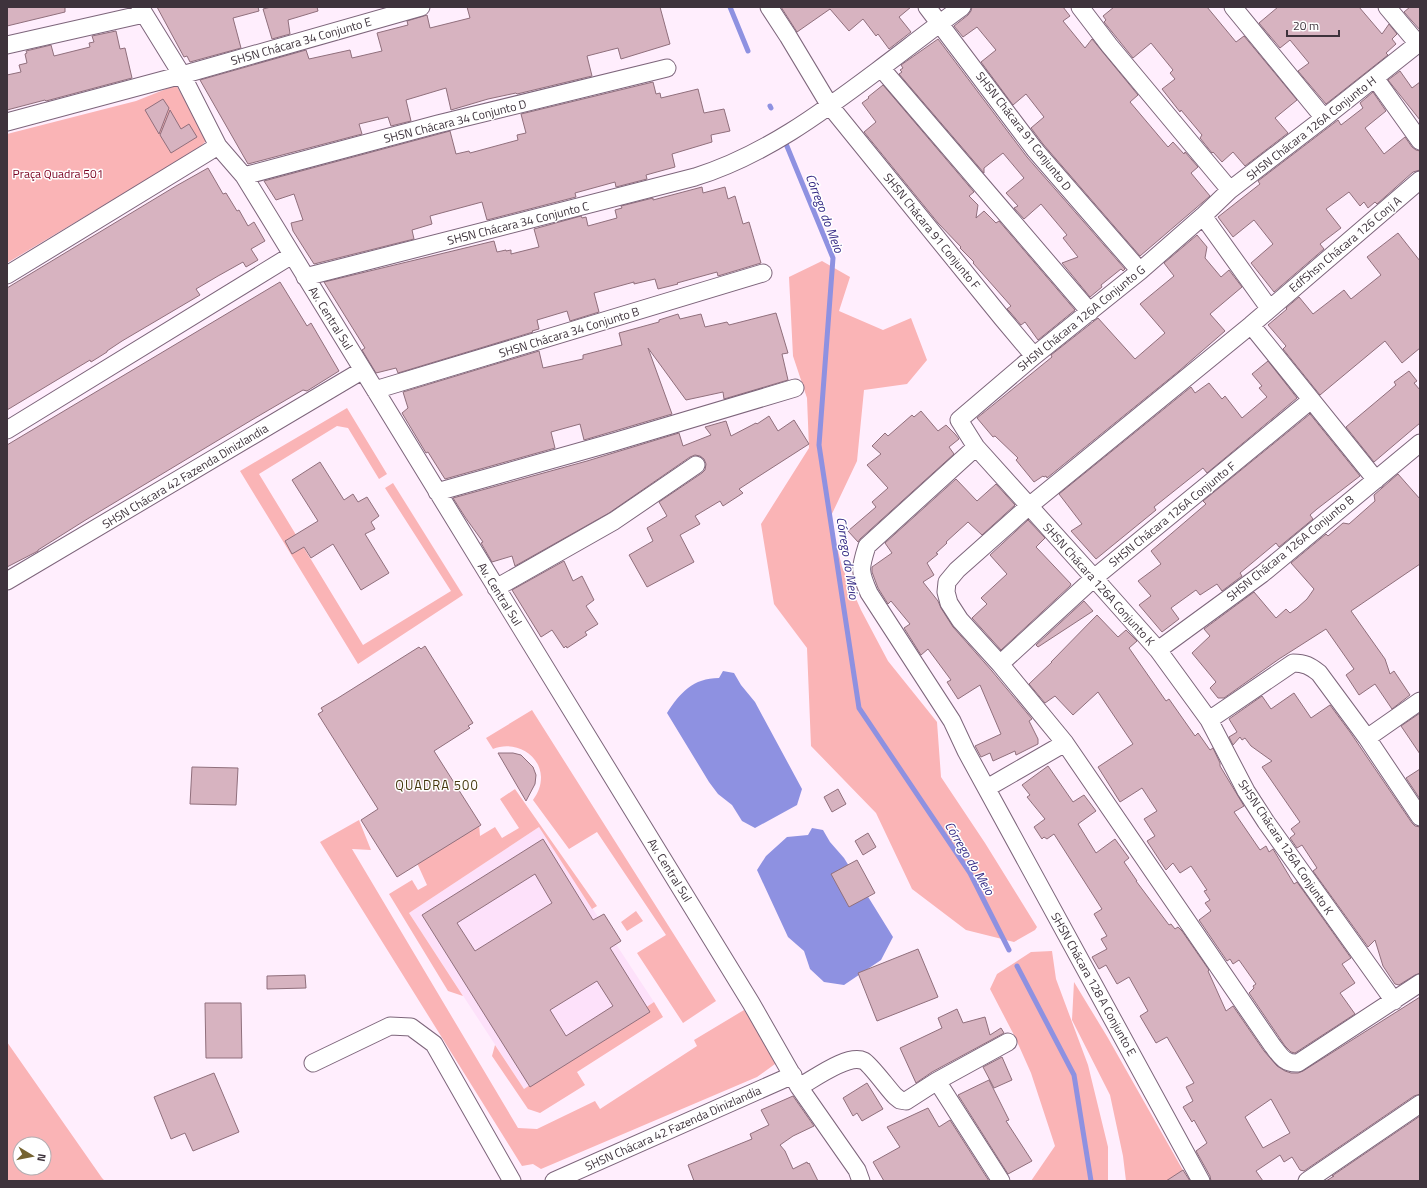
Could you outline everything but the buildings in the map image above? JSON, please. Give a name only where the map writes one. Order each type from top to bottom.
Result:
[{"type":"street","name":"SHSN Chácara 34 Conjunto E","points":[[7,122],[182,76],[421,7]]},
{"type":"street","name":"SHSN Chácara 91 Conjunto F","points":[[769,7],[830,106],[1034,356]]},
{"type":"street","name":"SHSN Chácara 91 Conjunto D","points":[[928,7],[1035,150],[1140,271]]},
{"type":"street","name":"SHSN Chácara 34 Conjunto C","points":[[305,277],[695,177],[730,165],[797,128],[830,106],[962,7]]},
{"type":"street","points":[[1080,7],[1109,45],[1230,190]]},
{"type":"street","points":[[1233,7],[1324,118]]},
{"type":"street","points":[[1388,7],[1419,43]]},
{"type":"street","name":"Av. Central Sul","points":[[142,11],[182,76],[218,146],[244,176],[747,996],[796,1081],[857,1170],[861,1181]]},
{"type":"street","points":[[7,45],[142,11]]},
{"type":"street","name":"SHSN Chácara 126A Conjunto H","points":[[1203,216],[1230,190],[1419,43]]},
{"type":"street","name":"SHSN Chácara 34 Conjunto D","points":[[244,176],[438,124],[667,68]]},
{"type":"street","points":[[881,68],[1090,312]]},
{"type":"street","points":[[1375,78],[1420,141]]},
{"type":"street","points":[[7,275],[218,146]]},
{"type":"street","name":"EdfShsn Chácara 126 Conj A","points":[[1251,325],[1269,308],[1418,186]]},
{"type":"street","points":[[1203,216],[1269,308]]},
{"type":"street","name":"SHSN Chácara 126A Conjunto G","points":[[959,420],[1034,356],[1140,271],[1203,216]]},
{"type":"street","points":[[7,430],[292,255]]},
{"type":"street","name":"SHSN Chácara 34 Conjunto B","points":[[375,390],[763,272]]},
{"type":"street","points":[[1376,480],[1251,325],[1029,506],[957,570],[947,582],[946,592],[948,603],[960,620],[1000,664],[1065,743],[1282,1058],[1291,1064],[1298,1064],[1420,983]]},
{"type":"street","name":"SHSN Chácara 42 Fazenda Dinizlandia","points":[[7,581],[362,370]]},
{"type":"street","points":[[437,492],[622,440],[795,388]]},
{"type":"street","name":"SHSN Chácara 126A Conjunto F","points":[[1000,664],[1094,578],[1311,400]]},
{"type":"street","name":"SHSN Chácara 126A Conjunto K","points":[[959,420],[976,447],[1158,650],[1209,720],[1239,779],[1254,803],[1394,1001]]},
{"type":"street","name":"SHSN Chácara 126A Conjunto B","points":[[1158,650],[1262,574],[1420,442]]},
{"type":"street","name":"SHSN Chácara 128 A Conjunto E","points":[[976,447],[867,546],[861,566],[861,577],[869,593],[952,721],[966,751],[1201,1181]]},
{"type":"street","points":[[496,588],[614,522],[696,465]]},
{"type":"street","points":[[1209,720],[1293,663],[1303,663],[1310,666],[1319,673],[1367,738],[1420,817]]},
{"type":"street","points":[[1367,738],[1420,701]]},
{"type":"street","points":[[987,788],[1065,743]]},
{"type":"street","points":[[313,1063],[390,1026],[411,1027],[434,1044],[512,1181]]},
{"type":"street","name":"SHSN Chácara 42 Fazenda Dinizlandia","points":[[554,1181],[845,1061],[857,1059],[865,1062],[892,1093],[900,1100],[906,1101],[937,1081],[1008,1042]]},
{"type":"street","points":[[937,1081],[1001,1181]]},
{"type":"street","points":[[1307,1181],[1420,1104]]},
{"type":"shaded area","points":[[539,827],[654,1002],[524,1089],[409,913]]},
{"type":"green space","name":"Praça Quadra 501","points":[[176,85],[208,139],[198,149],[7,263],[7,134],[136,101]]},
{"type":"green space","points":[[822,261],[850,277],[839,311],[883,330],[911,318],[927,360],[907,384],[864,390],[857,461],[830,518],[842,567],[861,610],[888,661],[937,722],[941,777],[985,843],[1037,927],[1035,930],[1014,942],[966,930],[912,889],[876,813],[811,746],[807,648],[774,604],[761,524],[809,448],[807,398],[793,356],[789,277]]},
{"type":"green space","points":[[347,408],[387,474],[379,479],[348,428],[337,426],[259,474],[363,645],[451,591],[385,488],[393,483],[463,595],[358,664],[240,471]]},
{"type":"green space","points":[[532,710],[716,1001],[683,1023],[637,953],[666,935],[597,832],[569,849],[533,800],[539,789],[541,780],[536,761],[531,755],[517,748],[509,746],[493,749],[486,738]]},
{"type":"green space","points":[[515,789],[597,906],[592,909],[539,827],[409,913],[463,996],[448,991],[389,894],[412,880],[418,890],[427,885],[417,863],[479,823],[480,836],[495,827],[502,838],[519,828],[500,799]]},
{"type":"green space","points":[[359,820],[371,850],[352,849],[518,1128],[537,1129],[595,1101],[600,1109],[697,1046],[694,1040],[744,1010],[773,1052],[775,1064],[757,1077],[541,1169],[533,1164],[522,1166],[320,842]]},
{"type":"green space","points":[[636,911],[643,921],[627,931],[621,922]]},
{"type":"green space","points":[[1052,951],[1056,979],[1088,1065],[1108,1147],[1108,1181],[1031,1181],[1055,1146],[1031,1073],[1015,1037],[990,989],[997,974],[1031,952]]},
{"type":"green space","points":[[1074,982],[1108,1038],[1189,1181],[1126,1181],[1123,1156],[1110,1095],[1072,1020]]},
{"type":"green space","points":[[654,1002],[663,1017],[577,1072],[585,1085],[540,1113],[528,1109],[492,1056],[495,1045],[524,1089]]},
{"type":"green space","points":[[7,1042],[102,1178],[105,1181],[7,1181]]},
{"type":"water","points":[[723,671],[734,673],[741,685],[755,702],[802,789],[797,805],[755,828],[742,821],[732,805],[718,794],[709,782],[667,713],[682,693],[688,688],[702,681],[719,678]]},
{"type":"water","points":[[812,828],[823,830],[830,842],[844,858],[893,937],[881,960],[844,985],[824,982],[810,969],[804,951],[788,937],[757,870],[766,856],[787,837],[808,835]]},
{"type":"waterway","name":"Córrego do Meio","points":[[730,7],[748,51]]},
{"type":"waterway","name":"Córrego do Meio","points":[[784,139],[833,258],[819,445],[859,708],[970,873],[1009,950]]},
{"type":"waterway","name":"Córrego do Meio","points":[[1017,966],[1074,1075],[1091,1181]]},
{"type":"district","name":"QUADRA 500","points":[[437,785]]}]
